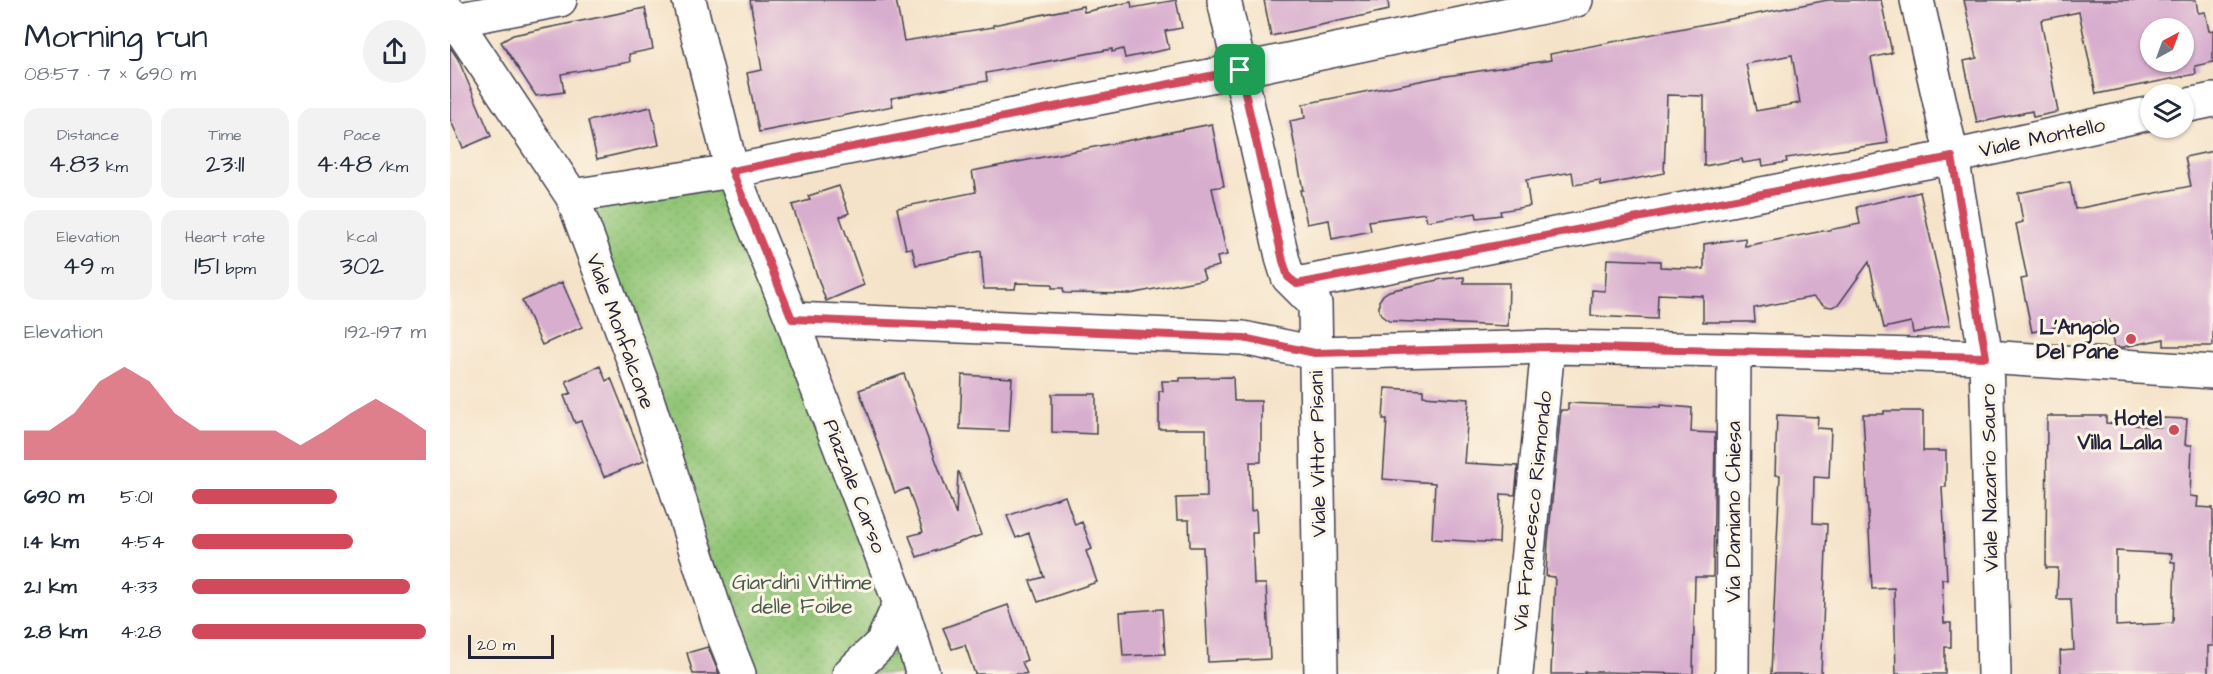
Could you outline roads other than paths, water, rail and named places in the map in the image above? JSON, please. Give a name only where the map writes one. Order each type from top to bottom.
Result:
[{"type":"street","points":[[453,17],[560,0]]},
{"type":"street","name":"Piazzale Carso","points":[[689,0],[732,171],[792,319],[900,603],[920,664]]},
{"type":"street","name":"Viale Vittor Pisani","points":[[1224,0],[1283,261],[1288,277],[1315,304],[1321,674]]},
{"type":"street","points":[[572,196],[732,171],[1240,70],[1576,0]]},
{"type":"street","name":"Viale Nazario Sauro","points":[[1917,0],[1952,157],[1986,357],[1994,674]]},
{"type":"street","name":"Viale Monfalcone","points":[[453,17],[572,196],[642,383],[721,629],[739,674]]},
{"type":"street","points":[[2194,104],[2213,100]]},
{"type":"street","name":"Viale Montello","points":[[1297,284],[1952,157],[2140,116]]},
{"type":"street","points":[[792,319],[1243,338],[1315,353],[1548,347],[1734,350],[1986,357],[2213,372]]},
{"type":"street","name":"Via Francesco Rismondo","points":[[1516,674],[1548,347]]},
{"type":"street","name":"Via Damiano Chiesa","points":[[1732,674],[1734,350]]},
{"type":"street","points":[[849,674],[882,643],[900,603]]},
{"type":"street","name":"Piazzale Carso","points":[[882,643],[900,644],[920,664]]},
{"type":"place","name":"L'Angolo Del Pane","points":[[2131,339]]},
{"type":"place","name":"Hotel Villa Lalla","points":[[2174,430]]},
{"type":"park label","name":"Giardini Vittime delle Foibe","points":[[802,594]]}]
